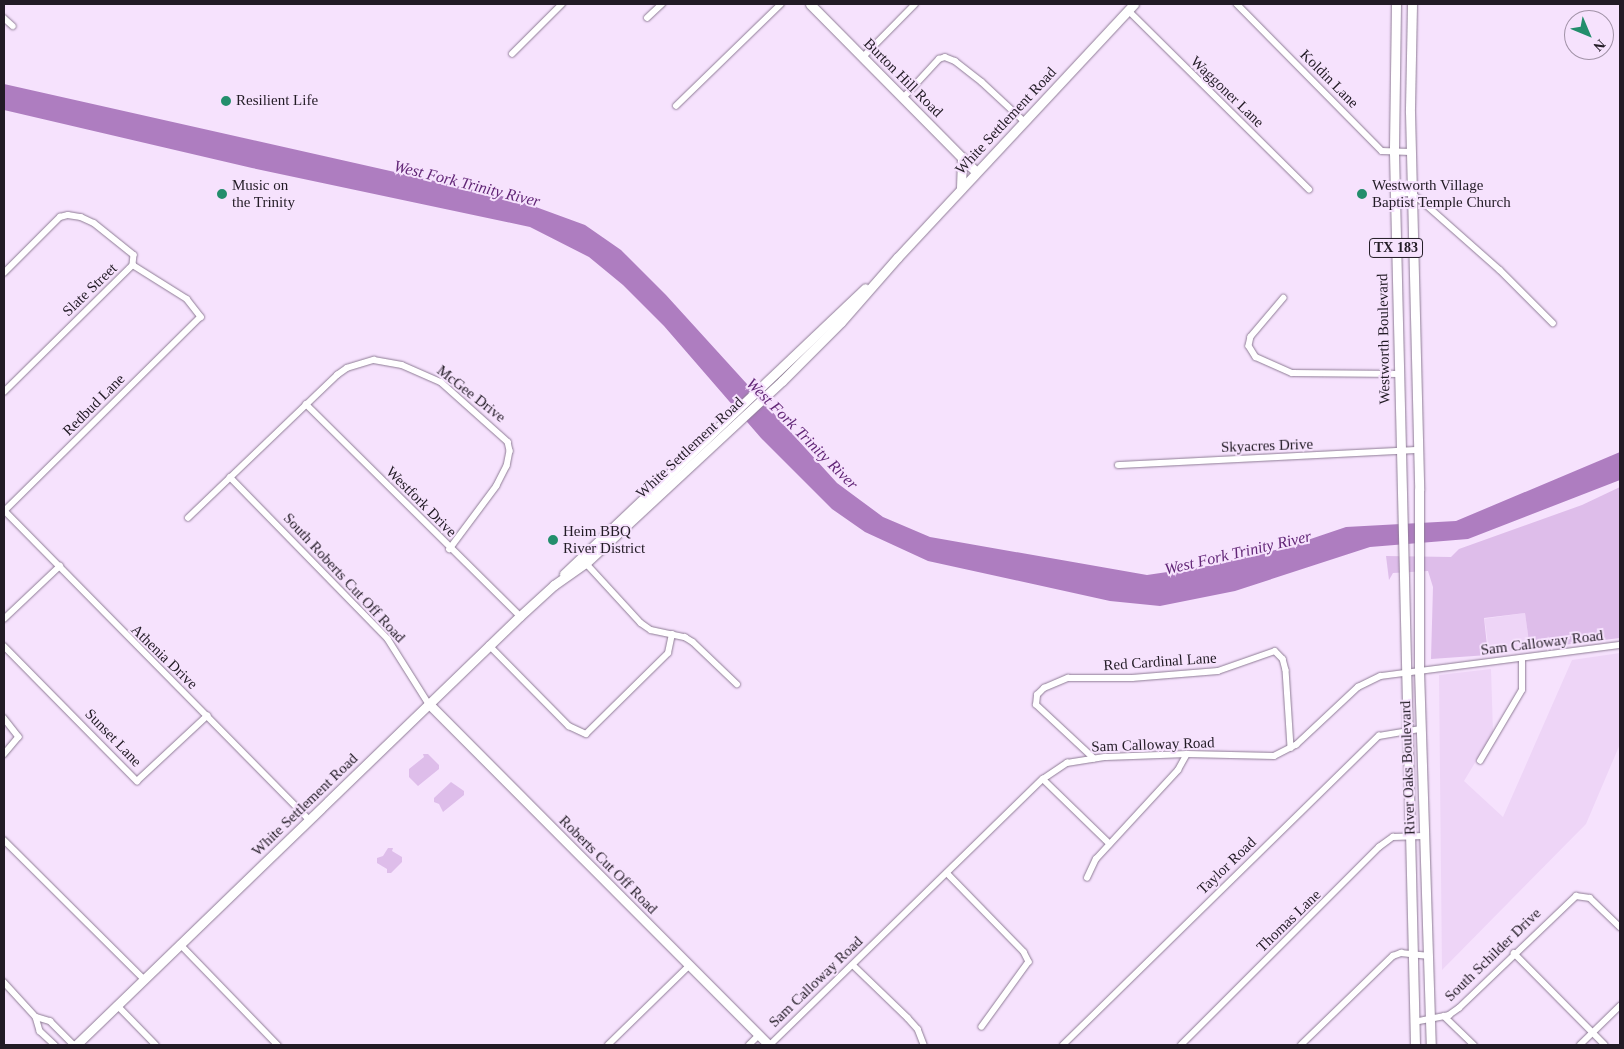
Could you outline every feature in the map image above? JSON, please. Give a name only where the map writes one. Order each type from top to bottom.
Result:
[{"type":"main road","name":"Burton Hill Road","points":[[810,4],[976,172]]},
{"type":"main road","name":"Westworth Boulevard","points":[[1396,4],[1394,153],[1402,493]]},
{"type":"main road","name":"Westworth Boulevard","points":[[1412,4],[1410,152],[1419,490]]},
{"type":"main road","name":"White Settlement Road","points":[[75,1045],[520,616],[720,440],[782,382],[841,322],[961,188],[1131,7]]},
{"type":"main road","points":[[961,188],[962,157]]},
{"type":"main road","name":"White Settlement Road","points":[[554,585],[586,563],[600,544],[714,432],[898,257]]},
{"type":"main road","name":"River Oaks Boulevard","points":[[1419,490],[1420,586],[1418,670],[1431,1045]]},
{"type":"main road","name":"River Oaks Boulevard","points":[[1402,493],[1414,1045]]},
{"type":"main road","name":"Roberts Cut Off Road","points":[[429,704],[688,966],[770,1045]]},
{"type":"street","points":[[512,54],[562,4]]},
{"type":"street","points":[[647,18],[662,4]]},
{"type":"street","points":[[676,106],[781,4]]},
{"type":"street","points":[[862,57],[915,4]]},
{"type":"street","name":"Koldin Lane","points":[[1237,4],[1382,151],[1394,153]]},
{"type":"street","name":"Waggoner Lane","points":[[1131,7],[1310,190]]},
{"type":"street","points":[[4,18],[13,26]]},
{"type":"street","points":[[903,98],[939,59],[945,57],[955,61],[982,82],[1024,121]]},
{"type":"street","points":[[1394,153],[1410,152]]},
{"type":"street","points":[[1395,194],[1411,194],[1500,270],[1553,323]]},
{"type":"street","points":[[4,273],[60,217],[81,217],[94,223],[134,255],[133,265]]},
{"type":"street","name":"Slate Street","points":[[4,392],[133,265],[187,299],[201,317]]},
{"type":"street","points":[[1284,298],[1251,337],[1249,346],[1256,357],[1292,373],[1399,374]]},
{"type":"street","name":"Redbud Lane","points":[[4,510],[201,317]]},
{"type":"street","name":"McGee Drive","points":[[188,518],[306,404],[347,368],[374,360],[402,365],[441,382],[504,436],[510,451],[507,466],[486,503],[450,548]]},
{"type":"street","name":"Westfork Drive","points":[[306,404],[520,616]]},
{"type":"street","name":"Skyacres Drive","points":[[1118,465],[1418,450]]},
{"type":"street","name":"South Roberts Cut Off Road","points":[[230,477],[388,639],[429,704]]},
{"type":"street","name":"Athenia Drive","points":[[4,510],[60,566],[109,620],[309,819]]},
{"type":"street","points":[[586,563],[641,623],[651,630],[672,634],[694,642],[737,684]]},
{"type":"street","points":[[4,619],[60,566]]},
{"type":"street","points":[[490,645],[570,726],[586,734],[668,653],[672,634]]},
{"type":"street","name":"Sam Calloway Road","points":[[770,1045],[1043,779],[1067,763],[1094,759],[1187,754],[1274,756],[1291,748],[1358,687],[1382,676],[1405,671],[1522,660],[1620,645]]},
{"type":"street","name":"Sunset Lane","points":[[4,646],[138,781],[207,716]]},
{"type":"street","name":"Red Cardinal Lane","points":[[1094,759],[1036,705],[1037,695],[1044,688],[1068,678],[1132,678],[1218,672],[1275,651],[1284,659],[1286,670],[1291,748]]},
{"type":"street","points":[[1480,761],[1522,690],[1522,660]]},
{"type":"street","points":[[4,718],[19,737],[4,755]]},
{"type":"street","name":"Taylor Road","points":[[1063,1045],[1379,736],[1420,729]]},
{"type":"street","points":[[1088,878],[1091,866],[1178,770],[1187,754]]},
{"type":"street","points":[[1043,779],[1110,844]]},
{"type":"street","name":"Thomas Lane","points":[[1184,1045],[1378,847],[1393,838],[1423,836]]},
{"type":"street","points":[[4,840],[144,980]]},
{"type":"street","points":[[947,873],[1024,952],[1029,962],[982,1027]]},
{"type":"street","name":"South Schilder Drive","points":[[1414,1022],[1444,1016],[1459,1008],[1563,905],[1576,896],[1584,895],[1620,927]]},
{"type":"street","points":[[180,944],[278,1045]]},
{"type":"street","points":[[1301,1045],[1393,956],[1412,954],[1429,956]]},
{"type":"street","points":[[1514,954],[1605,1045]]},
{"type":"street","points":[[853,964],[908,1018],[918,1030],[924,1045]]},
{"type":"street","points":[[608,1045],[688,966]]},
{"type":"street","points":[[4,982],[36,1017],[40,1031],[55,1045]]},
{"type":"street","points":[[118,1005],[156,1045]]},
{"type":"street","points":[[1580,1045],[1620,1006]]},
{"type":"street","points":[[1444,1016],[1474,1045]]},
{"type":"street","points":[[36,1017],[50,1021],[75,1045]]},
{"type":"street","points":[[749,1045],[759,1036]]},
{"type":"shaded area","points":[[4,84],[514,199],[585,225],[621,250],[666,295],[837,483],[883,517],[930,537],[1147,575],[1208,566],[1284,548],[1346,527],[1456,521],[1620,452],[1620,480],[1468,539],[1370,547],[1235,591],[1160,606],[1110,601],[928,561],[865,532],[832,509],[761,438],[664,326],[623,285],[589,257],[530,227],[252,168],[4,110]]},
{"type":"shaded area","points":[[1620,487],[1620,638],[1530,649],[1525,613],[1484,618],[1488,655],[1431,659],[1433,587],[1428,571],[1393,573],[1389,580],[1386,556],[1451,557],[1459,549],[1582,505]]},
{"type":"shaded area","points":[[1525,613],[1530,649],[1489,654],[1484,619]]},
{"type":"shaded area","points":[[1620,653],[1620,744],[1586,824],[1442,970],[1439,675],[1491,669],[1493,733],[1464,781],[1503,817],[1572,660]]},
{"type":"shaded area","points":[[423,754],[428,754],[439,765],[439,769],[418,786],[409,777],[409,769],[424,757]]},
{"type":"shaded area","points":[[451,782],[464,791],[464,795],[443,812],[439,804],[434,802],[434,798]]},
{"type":"shaded area","points":[[388,848],[393,848],[392,851],[402,857],[402,862],[391,873],[387,873],[387,869],[377,863],[377,858],[383,856]]},
{"type":"place","name":"Resilient Life","points":[[226,101]]},
{"type":"place","name":"Music on the Trinity","points":[[222,194]]},
{"type":"place","name":"Westworth Village Baptist Temple Church","points":[[1362,194]]},
{"type":"place","name":"Heim BBQ River District","points":[[553,540]]},
{"type":"water label","name":"West Fork Trinity River","points":[[467,184]]},
{"type":"water label","name":"West Fork Trinity River","points":[[802,434]]},
{"type":"water label","name":"West Fork Trinity River","points":[[1238,553]]}]
